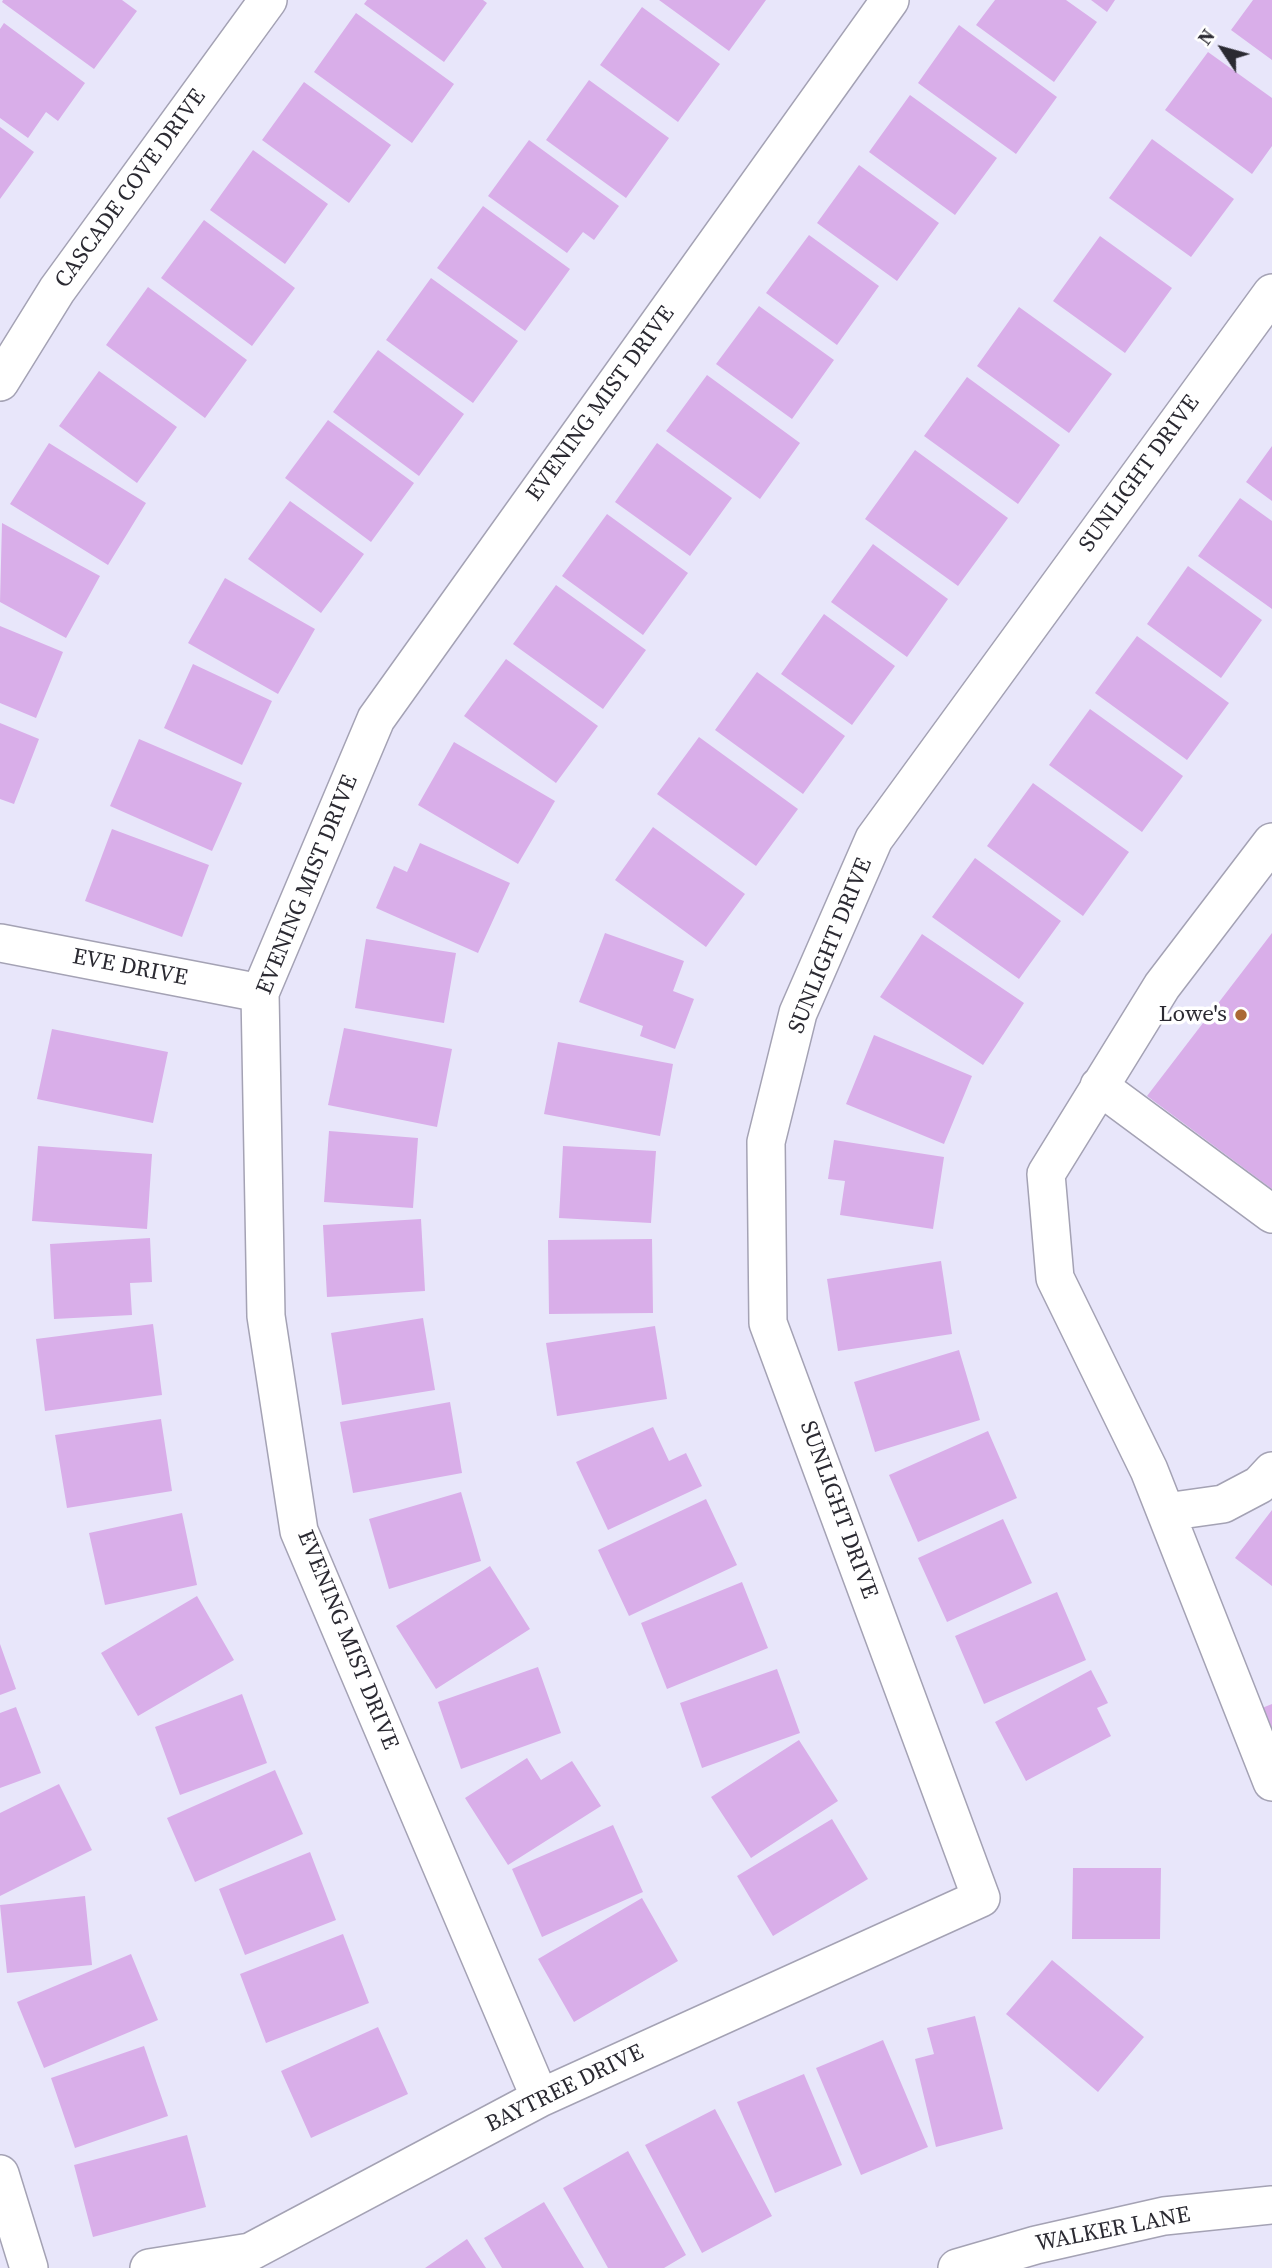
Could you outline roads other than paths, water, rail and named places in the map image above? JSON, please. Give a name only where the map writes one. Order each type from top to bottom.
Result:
[{"type":"street","name":"CASCADE COVE DRIVE","points":[[0,382],[57,290],[268,0]]},
{"type":"street","name":"EVENING MIST DRIVE","points":[[540,2098],[299,1531],[266,1316],[260,993],[376,719],[890,0]]},
{"type":"street","name":"SUNLIGHT DRIVE","points":[[981,1898],[768,1323],[766,1142],[798,1013],[874,839],[1272,293]]},
{"type":"street","points":[[1272,842],[1162,986],[1046,1174],[1055,1278],[1149,1470],[1272,1782]]},
{"type":"street","name":"EVE DRIVE","points":[[0,943],[260,993]]},
{"type":"street","points":[[1098,1086],[1272,1214]]},
{"type":"street","points":[[1166,1512],[1223,1504],[1259,1485],[1272,1471]]},
{"type":"street","name":"BAYTREE DRIVE","points":[[149,2268],[250,2252],[540,2098],[981,1898]]},
{"type":"street","points":[[0,2174],[29,2268]]},
{"type":"street","name":"WALKER LANE","points":[[957,2268],[1036,2245],[1164,2216],[1272,2205]]},
{"type":"place","name":"Lowe's","points":[[1241,1015]]}]
